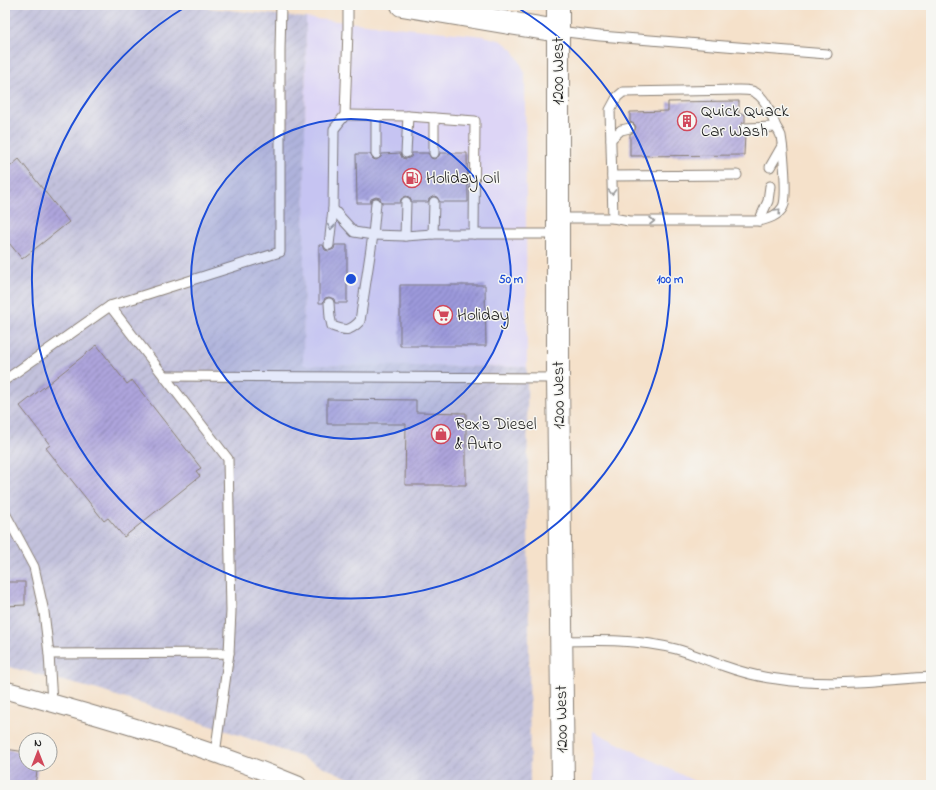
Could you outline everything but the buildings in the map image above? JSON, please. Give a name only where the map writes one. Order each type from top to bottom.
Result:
[{"type":"main road","points":[[402,5],[558,31]]},
{"type":"main road","name":"1200 West","points":[[558,5],[558,378],[563,785]]},
{"type":"street","points":[[5,690],[141,728],[298,785]]},
{"type":"lane","points":[[5,380],[110,306],[280,252],[281,5]]},
{"type":"lane","points":[[329,245],[333,209],[334,129],[345,115],[348,5]]},
{"type":"lane","points":[[558,31],[600,36],[826,54]]},
{"type":"lane","points":[[333,209],[354,232],[373,235],[405,236],[474,234],[558,226],[613,218],[629,221],[759,221],[772,217],[783,207],[785,192],[785,166],[780,134],[767,105],[760,96],[752,91],[739,90],[623,92],[617,97],[610,110],[613,218]]},
{"type":"lane","points":[[345,115],[408,116],[475,121],[474,234]]},
{"type":"lane","points":[[376,116],[376,154]]},
{"type":"lane","points":[[406,153],[408,116]]},
{"type":"lane","points":[[434,118],[434,153]]},
{"type":"lane","points":[[745,128],[776,127]]},
{"type":"lane","points":[[611,139],[622,130],[630,128]]},
{"type":"lane","points":[[770,167],[782,146]]},
{"type":"lane","points":[[612,176],[737,175]]},
{"type":"lane","points":[[759,221],[768,201],[770,186]]},
{"type":"lane","points":[[405,236],[406,202]]},
{"type":"lane","points":[[433,234],[434,202]]},
{"type":"lane","points":[[329,304],[332,326],[342,330],[352,329],[360,321],[373,235],[376,203]]},
{"type":"lane","points":[[110,306],[228,459],[232,611],[229,652],[215,754]]},
{"type":"lane","points":[[164,376],[558,378]]},
{"type":"lane","points":[[5,513],[34,567],[44,612],[49,654],[52,703]]},
{"type":"lane","points":[[561,641],[620,640],[654,644],[676,649],[753,674],[800,682],[855,683],[931,677]]},
{"type":"lane","points":[[49,654],[229,652]]},
{"type":"shaded area","points":[[5,5],[181,5],[306,18],[303,365],[527,367],[530,785],[365,785],[298,756],[239,735],[98,690],[5,666]]},
{"type":"shaded area","points":[[306,18],[484,36],[502,41],[513,50],[525,74],[527,367],[303,365]]},
{"type":"shaded area","points":[[593,731],[698,783],[702,785],[594,785]]},
{"type":"place","name":"Quick Quack Car Wash","points":[[687,121]]},
{"type":"place","name":"Holiday Oil","points":[[412,178]]},
{"type":"place","name":"Holiday","points":[[443,315]]},
{"type":"place","name":"Rex's Diesel & Auto","points":[[441,434]]}]
